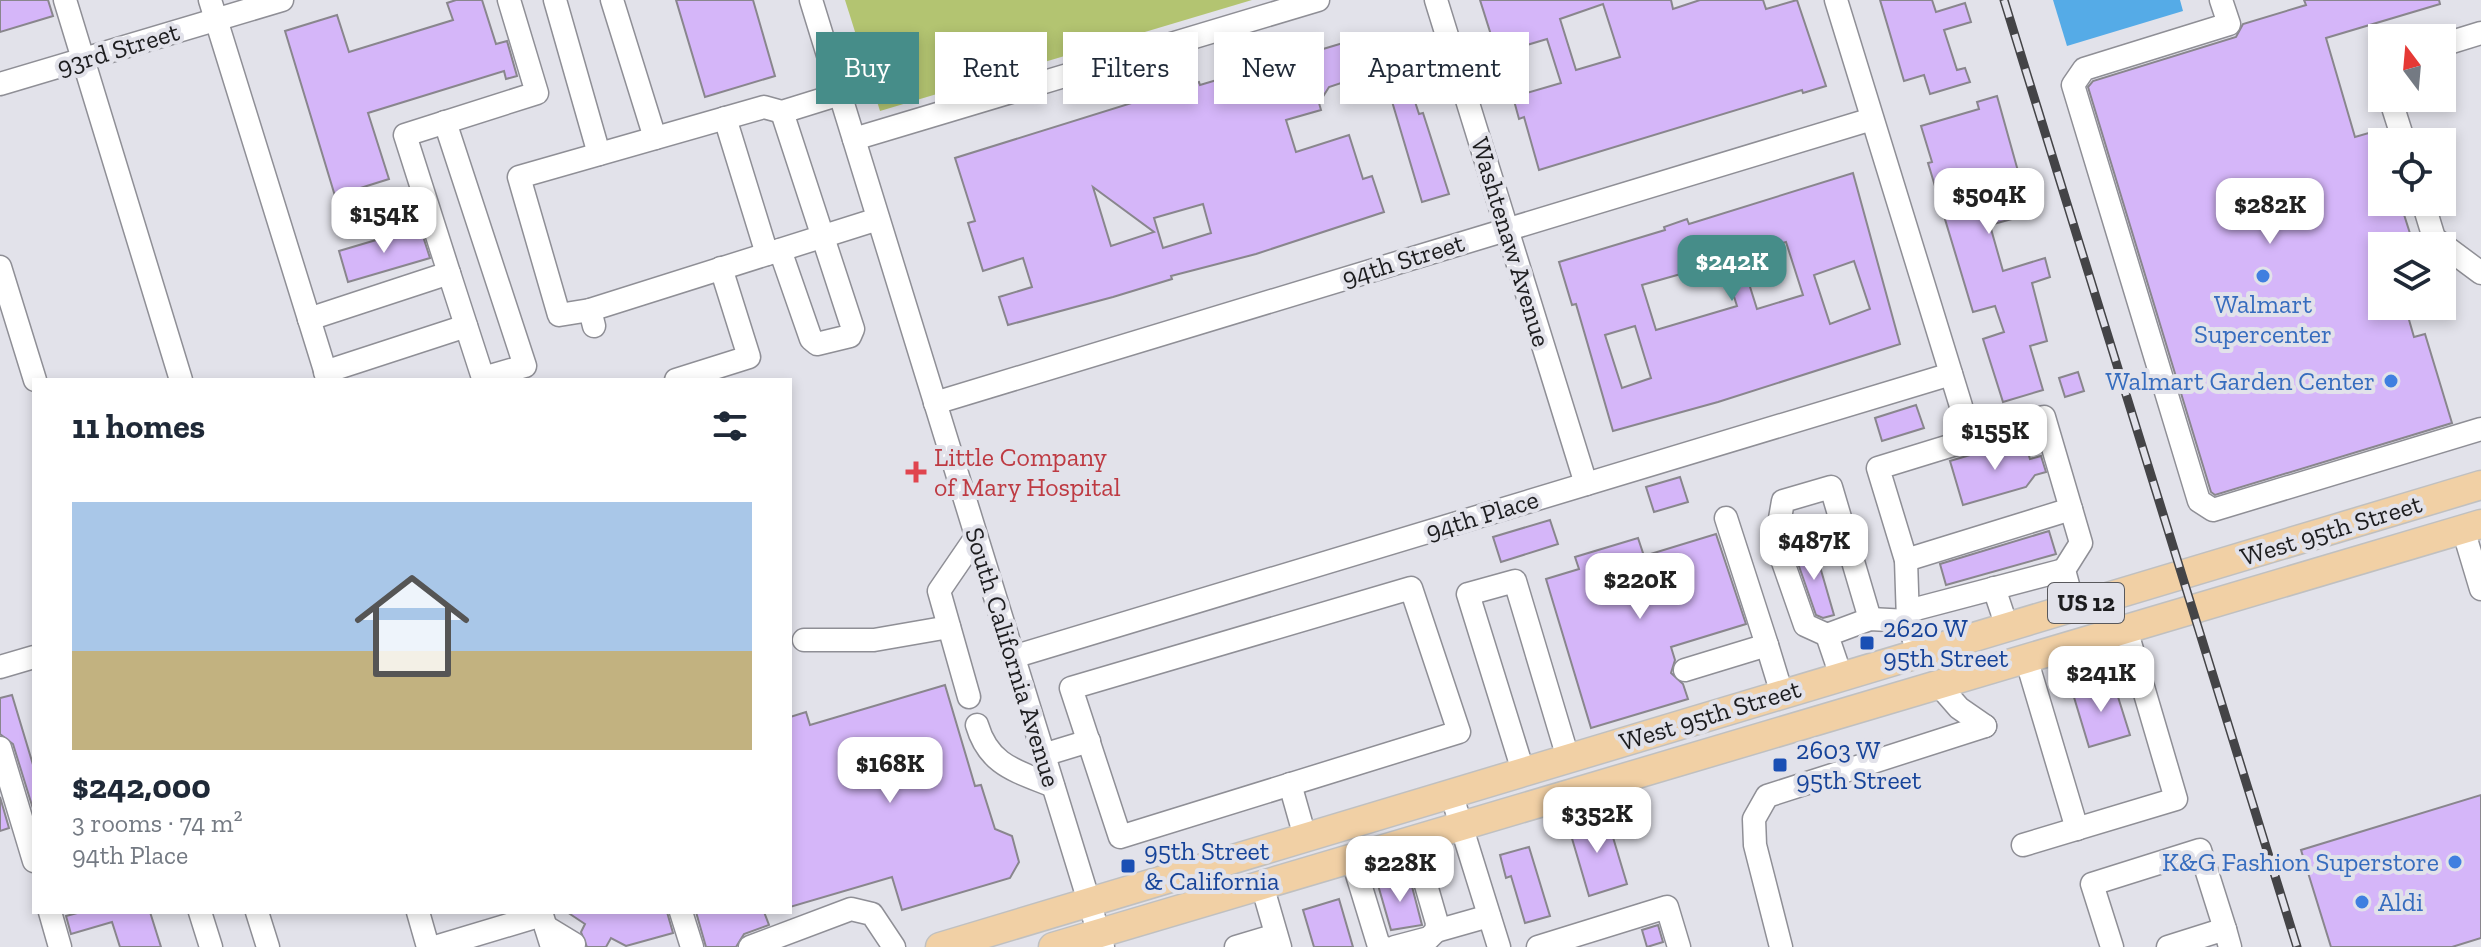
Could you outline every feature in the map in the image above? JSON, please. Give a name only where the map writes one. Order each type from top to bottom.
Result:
[{"type":"main road","name":"West 95th Street","points":[[940,947],[2481,485]]},
{"type":"main road","name":"West 95th Street","points":[[1053,947],[1101,940],[1262,885],[1461,825],[2472,527]]},
{"type":"street","points":[[65,0],[180,378]]},
{"type":"street","name":"93rd Street","points":[[0,84],[82,60],[213,10],[282,0]]},
{"type":"street","points":[[445,122],[525,366],[483,378],[405,135],[445,122],[537,93],[509,0]]},
{"type":"street","points":[[555,0],[599,154]]},
{"type":"street","points":[[612,0],[655,138]]},
{"type":"street","name":"South California Avenue","points":[[811,0],[821,32]]},
{"type":"street","points":[[854,139],[1318,0]]},
{"type":"street","name":"Washtenaw Avenue","points":[[1436,0],[1586,484]]},
{"type":"street","points":[[1836,0],[1961,406]]},
{"type":"street","points":[[2221,0],[2229,24],[2084,69],[2073,85],[2199,501],[2213,510],[2481,429]]},
{"type":"street","points":[[213,10],[326,376],[466,326]]},
{"type":"street","points":[[2456,41],[2481,33]]},
{"type":"street","points":[[816,101],[782,112],[764,107],[519,177],[559,315],[592,318],[721,268],[878,219]]},
{"type":"street","name":"South California Avenue","points":[[843,104],[1101,940]]},
{"type":"street","points":[[725,118],[774,252],[811,339],[817,344],[850,336],[853,329],[782,112]]},
{"type":"street","name":"94th Street","points":[[935,403],[1872,119]]},
{"type":"street","points":[[2427,216],[2434,238],[2481,273]]},
{"type":"street","points":[[0,267],[34,378]]},
{"type":"street","points":[[682,378],[749,357],[721,268]]},
{"type":"street","points":[[309,319],[449,273]]},
{"type":"street","name":"94th Place","points":[[1013,657],[1951,374]]},
{"type":"street","points":[[1870,619],[1831,487],[1783,501],[1776,542],[1805,625],[1827,635],[1870,619],[1908,616],[1994,588],[2064,570],[2081,543],[2044,417],[1878,468],[1906,560],[1908,616],[1918,653]]},
{"type":"street","points":[[1906,560],[2071,509]]},
{"type":"street","points":[[1726,518],[1782,694]]},
{"type":"street","points":[[2472,527],[2481,589]]},
{"type":"street","points":[[969,697],[939,591],[976,537]]},
{"type":"street","points":[[2064,570],[2074,607]]},
{"type":"street","points":[[1523,771],[1468,594],[1515,581],[1568,758]]},
{"type":"street","points":[[1411,588],[1459,732],[1120,837],[1089,741],[1071,688],[1411,588]]},
{"type":"street","points":[[1994,588],[2007,627]]},
{"type":"street","points":[[804,640],[874,640],[949,627]]},
{"type":"street","points":[[2023,845],[2176,799],[2126,629]]},
{"type":"street","points":[[1827,635],[1841,676]]},
{"type":"street","points":[[1685,670],[1767,645]]},
{"type":"street","points":[[0,667],[32,658]]},
{"type":"street","points":[[2026,658],[2077,829]]},
{"type":"street","points":[[1781,947],[1755,845],[1754,819],[1767,796],[1985,726],[1959,708],[1938,684]]},
{"type":"street","points":[[977,725],[984,748],[1009,768],[1053,786]]},
{"type":"street","points":[[1043,755],[1089,741]]},
{"type":"street","points":[[0,748],[32,854]]},
{"type":"street","points":[[1290,784],[1305,837]]},
{"type":"street","points":[[1451,793],[1489,916],[1494,946]]},
{"type":"street","points":[[1413,840],[1437,923],[1436,931]]},
{"type":"street","points":[[2112,947],[2092,884],[2200,850],[2228,938],[2168,947]]},
{"type":"street","points":[[1352,858],[1378,943],[1383,947]]},
{"type":"street","points":[[1236,947],[1278,941],[1262,885]]},
{"type":"street","points":[[1538,947],[1667,907],[1679,947]]},
{"type":"street","points":[[750,947],[851,909],[872,914],[894,947]]},
{"type":"street","points":[[51,914],[60,947]]},
{"type":"street","points":[[201,914],[211,947]]},
{"type":"street","points":[[258,914],[268,947]]},
{"type":"street","points":[[419,914],[428,947]]},
{"type":"street","points":[[682,914],[692,947]]},
{"type":"street","points":[[1395,947],[1489,916]]},
{"type":"street","points":[[435,947],[551,929]]},
{"type":"green space","points":[[845,0],[1252,0],[1145,32],[1063,32],[1063,56],[1047,61],[1047,32],[935,32],[935,95],[919,99],[919,32],[855,32]]},
{"type":"green space","points":[[878,104],[903,104],[880,111]]},
{"type":"water","points":[[2053,0],[2180,0],[2183,11],[2067,46]]},
{"type":"building","points":[[0,0],[48,0],[53,16],[0,32]]},
{"type":"building","points":[[482,0],[496,44],[507,41],[517,76],[506,79],[504,71],[368,113],[389,179],[335,196],[285,31],[337,15],[349,52],[453,20],[447,3]]},
{"type":"building","points":[[676,0],[753,0],[775,76],[705,97]]},
{"type":"building","points":[[1480,0],[1671,0],[1673,9],[1700,0],[1763,0],[1766,9],[1797,0],[1826,86],[1803,93],[1802,90],[1539,170],[1524,117],[1519,119],[1515,104],[1529,104],[1529,92],[1561,83],[1547,39],[1529,44],[1529,32],[1490,32]],"holes":[[[1603,4],[1620,57],[1576,70],[1560,19]]]},
{"type":"building","points":[[1880,0],[1932,0],[1936,12],[1965,3],[1971,22],[1944,30],[1957,70],[1965,68],[1970,82],[1930,94],[1924,75],[1904,81]]},
{"type":"building","name":"Walmart Supercenter","points":[[2304,0],[2439,0],[2440,4],[2326,38],[2355,137],[2368,133],[2368,216],[2404,216],[2410,232],[2368,232],[2368,320],[2409,320],[2414,337],[2425,334],[2452,423],[2215,495],[2211,492],[2088,87],[2093,81],[2236,37],[2243,24],[2306,5]]},
{"type":"building","points":[[1340,44],[1340,83],[1329,87],[1324,95],[1324,49]]},
{"type":"building","points":[[1214,81],[1214,104],[1319,104],[1321,110],[1286,120],[1296,152],[1349,135],[1363,179],[1372,176],[1384,212],[1256,254],[1171,276],[1172,279],[1113,297],[1008,325],[999,297],[1032,287],[1023,258],[983,271],[968,223],[975,221],[955,158],[1128,104],[1198,104],[1198,82],[1200,85]],"holes":[[[1093,187],[1154,232],[1111,246]],[[1203,204],[1211,233],[1163,248],[1154,218]]]},
{"type":"building","points":[[1997,96],[2030,214],[1990,225],[2003,271],[2045,258],[2050,277],[2032,283],[2047,341],[2030,346],[2043,390],[2003,402],[1983,339],[2004,332],[1995,306],[1973,312],[1928,163],[1932,162],[1921,126],[1979,109],[1977,102]]},
{"type":"building","points":[[1393,104],[1416,104],[1419,114],[1423,113],[1449,194],[1422,202]]},
{"type":"building","points":[[1853,173],[1900,344],[1718,402],[1613,431],[1576,304],[1572,305],[1559,262],[1665,230],[1664,227],[1687,219],[1689,224]],"holes":[[[1786,242],[1803,295],[1757,309],[1740,255]],[[1854,261],[1870,309],[1830,324],[1814,275]],[[1723,262],[1737,306],[1656,330],[1642,285]],[[1635,326],[1651,378],[1622,388],[1605,335]]]},
{"type":"building","points":[[420,227],[430,258],[348,282],[339,251]]},
{"type":"building","points":[[2078,372],[2084,391],[2065,397],[2059,378]]},
{"type":"building","points":[[1916,405],[1924,428],[1882,441],[1875,418]]},
{"type":"building","points":[[2020,440],[2025,443],[2030,459],[2041,456],[2046,472],[2035,475],[2026,487],[1963,505],[1950,461]]},
{"type":"building","points":[[1680,477],[1688,502],[1654,512],[1646,487]]},
{"type":"building","points":[[1550,520],[1558,544],[1501,562],[1493,537]]},
{"type":"building","points":[[2049,531],[2056,554],[1946,585],[1940,564]]},
{"type":"building","points":[[1716,534],[1746,624],[1671,647],[1675,660],[1671,673],[1683,684],[1688,699],[1591,728],[1546,579],[1579,569],[1575,557],[1638,538],[1644,556]]},
{"type":"building","points":[[1814,546],[1834,615],[1823,618],[1816,615],[1794,552]]},
{"type":"building","points":[[2113,681],[2130,735],[2089,747],[2073,694]]},
{"type":"building","points":[[945,685],[975,786],[981,785],[995,829],[1012,836],[1019,862],[1010,878],[902,910],[892,877],[792,906],[792,716],[806,712],[810,725]]},
{"type":"building","points":[[12,695],[32,761],[32,806],[13,744],[0,734],[0,698]]},
{"type":"building","points":[[2481,795],[2481,938],[2452,947],[2331,947],[2301,850]]},
{"type":"building","points":[[0,797],[9,828],[0,831]]},
{"type":"building","points":[[1606,814],[1627,884],[1589,896],[1568,825]]},
{"type":"building","points":[[1529,847],[1550,916],[1525,923],[1511,876],[1506,878],[1500,855]]},
{"type":"building","points":[[1409,875],[1422,925],[1391,930],[1378,885]]},
{"type":"building","points":[[1339,899],[1353,947],[1314,947],[1303,910]]},
{"type":"building","points":[[151,914],[161,947],[120,947],[112,922],[71,934],[66,916]]},
{"type":"building","points":[[570,914],[668,914],[673,933],[626,946],[611,938],[606,947],[587,947],[581,932],[585,924]]},
{"type":"building","points":[[697,914],[765,914],[769,925],[744,934],[736,947],[706,947]]},
{"type":"building","points":[[1658,925],[1663,942],[1647,947],[1642,930]]},
{"type":"railway","points":[[2004,0],[2297,947]]},
{"type":"place","name":"Walmart Supercenter","points":[[2263,276]]},
{"type":"place","name":"Walmart Garden Center","points":[[2391,381]]},
{"type":"place","name":"Little Company of Mary Hospital","points":[[916,472]]},
{"type":"place","name":"2620 W 95th Street","points":[[1867,643]]},
{"type":"place","name":"2603 W 95th Street","points":[[1780,765]]},
{"type":"place","name":"K&G Fashion Superstore","points":[[2455,862]]},
{"type":"place","name":"95th Street & California","points":[[1128,866]]},
{"type":"place","name":"Aldi","points":[[2362,902]]}]
